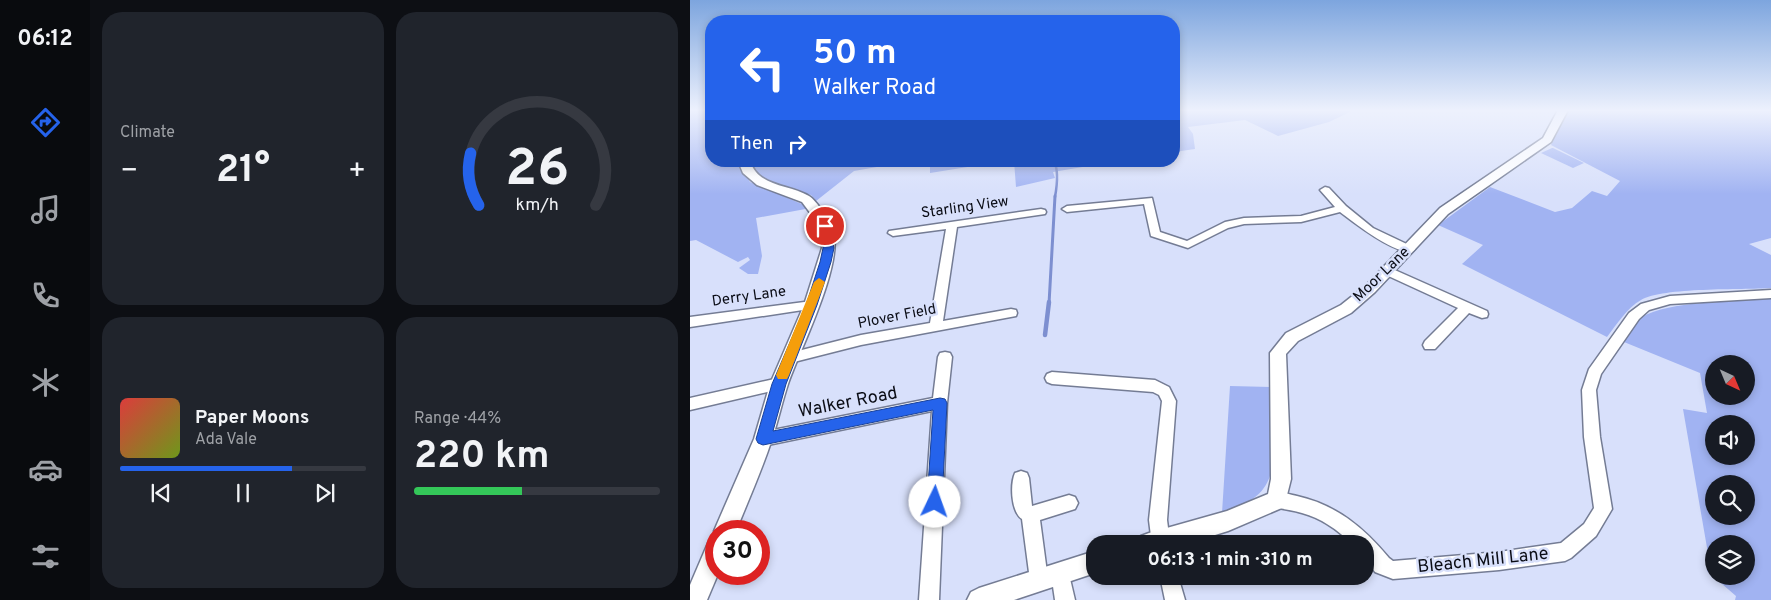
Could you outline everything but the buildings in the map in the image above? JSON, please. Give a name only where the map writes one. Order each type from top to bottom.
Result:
[{"type":"street","name":"Moor Lane","points":[[1276,500],[1281,479],[1278,353],[1292,337],[1346,309],[1388,271],[1444,211],[1548,138]]},
{"type":"street","points":[[730,520],[763,439],[779,384],[812,305],[828,248],[827,230],[824,220],[806,199],[761,184],[746,171],[745,167]]},
{"type":"street","points":[[1326,190],[1342,208],[1369,230],[1409,249]]},
{"type":"street","points":[[1067,209],[1148,200],[1155,234],[1188,245],[1226,225],[1244,221],[1301,219],[1342,208]]},
{"type":"street","name":"Starling View","points":[[894,233],[1041,212]]},
{"type":"street","points":[[936,326],[952,225]]},
{"type":"street","points":[[1388,271],[1482,314]]},
{"type":"street","name":"Bleach Mill Lane","points":[[1374,555],[1382,565],[1393,570],[1499,561],[1565,552],[1590,530],[1603,509],[1592,437],[1589,390],[1594,373],[1634,316],[1645,307],[1670,300],[1771,294]]},
{"type":"street","name":"Derry Lane","points":[[690,322],[812,305]]},
{"type":"street","points":[[1430,345],[1467,307]]},
{"type":"street","name":"Plover Field","points":[[790,358],[861,340],[1011,313]]},
{"type":"street","points":[[929,600],[940,403],[946,357]]},
{"type":"street","points":[[1052,378],[1155,386],[1167,395],[1169,400],[1157,535]]},
{"type":"street","points":[[690,404],[779,384]]},
{"type":"street","name":"Walker Road","points":[[763,439],[940,403]]},
{"type":"street","points":[[1021,478],[1023,510],[1030,515],[1050,576],[1065,600]]},
{"type":"street","points":[[1183,535],[1228,521],[1276,500]]},
{"type":"street","name":"Bleach Mill Lane","points":[[1276,500],[1301,503],[1328,514],[1354,535]]},
{"type":"street","points":[[1030,515],[1069,502]]},
{"type":"street","points":[[979,600],[1007,595],[1050,576],[1086,565]]},
{"type":"street","points":[[695,600],[705,577]]},
{"type":"street","points":[[1171,585],[1175,600]]},
{"type":"shaded area","points":[[690,138],[705,138],[705,167],[741,167],[750,182],[811,208],[756,218],[762,256],[758,274],[748,274],[739,268],[750,260],[748,257],[738,262],[696,240],[690,241]]},
{"type":"shaded area","points":[[1180,138],[1194,138],[1195,149],[1180,151]]},
{"type":"shaded area","points":[[1554,138],[1771,138],[1771,238],[1749,244],[1771,255],[1771,288],[1684,291],[1652,296],[1641,300],[1631,307],[1607,337],[1462,264],[1483,245],[1438,225],[1490,187],[1555,212],[1572,208],[1592,191],[1607,196],[1620,181],[1551,145]]},
{"type":"shaded area","points":[[1552,148],[1584,163],[1573,168],[1541,153]]},
{"type":"shaded area","points":[[752,167],[877,167],[854,171],[816,201],[811,195],[761,183]]},
{"type":"shaded area","points":[[930,167],[968,167],[930,173]]},
{"type":"shaded area","points":[[1014,167],[1083,167],[1053,172],[1055,178],[1016,187]]},
{"type":"shaded area","points":[[1771,298],[1771,600],[1735,600],[1736,596],[1723,585],[1755,585],[1755,535],[1705,536],[1683,409],[1707,413],[1706,405],[1755,405],[1755,355],[1705,355],[1705,402],[1700,373],[1624,342],[1636,322],[1654,312],[1686,305]]},
{"type":"shaded area","points":[[1230,386],[1271,387],[1272,469],[1265,487],[1260,493],[1247,502],[1222,513]]},
{"type":"waterway","points":[[1055,197],[1056,167]]},
{"type":"waterway","points":[[1049,304],[1055,196]]},
{"type":"waterway","points":[[1045,335],[1049,302]]},
{"type":"slow traffic","points":[[783,375],[812,305],[819,282]]},
{"type":"route","points":[[825,226],[828,248],[825,262],[812,305],[779,384],[763,439],[940,403],[935,502]]}]
